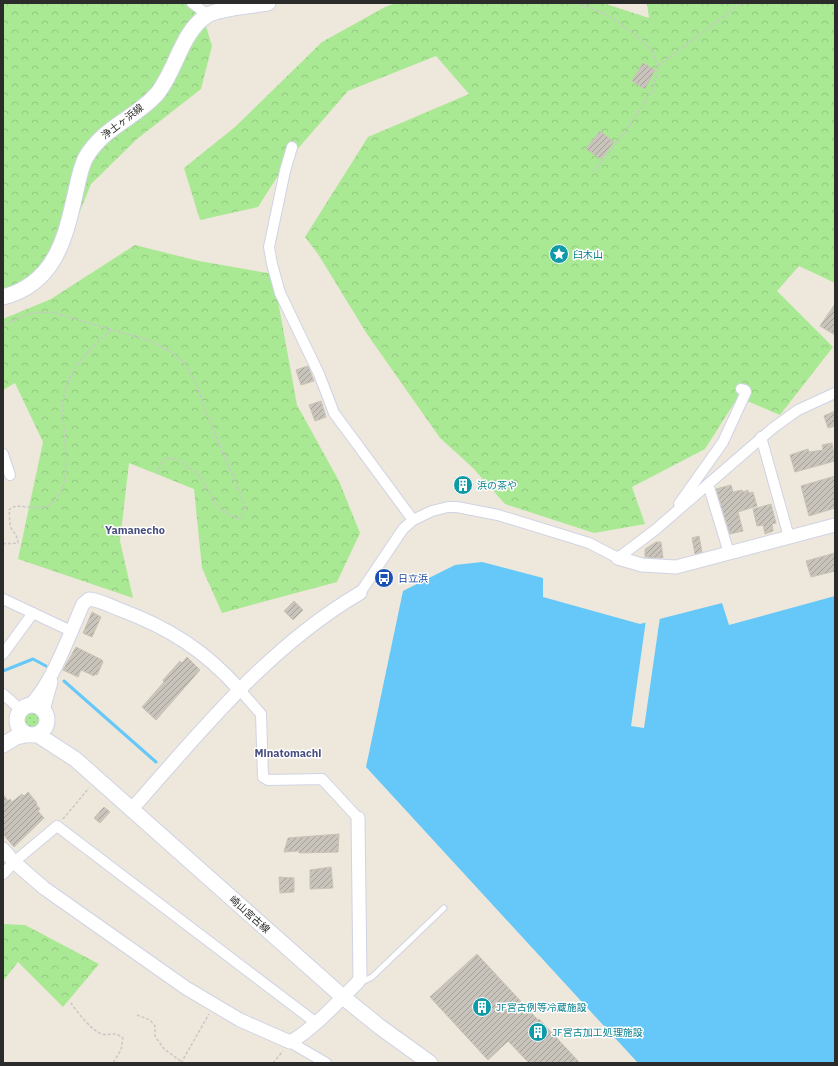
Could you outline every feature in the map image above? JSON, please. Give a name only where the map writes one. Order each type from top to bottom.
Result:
[{"type":"main road","points":[[208,15],[268,3]]},
{"type":"main road","name":"浄土ヶ浜線","points":[[3,297],[15,294],[28,287],[46,270],[56,256],[67,230],[85,159],[98,141],[155,96],[164,84],[196,24],[208,15]]},
{"type":"main road","points":[[3,737],[32,720]]},
{"type":"main road","points":[[3,745],[16,737],[32,720]]},
{"type":"main road","name":"崎山宮古線","points":[[32,720],[343,997],[380,1027],[430,1063]]},
{"type":"street","points":[[192,3],[208,15]]},
{"type":"street","points":[[292,147],[285,171],[269,247],[280,292],[319,374],[334,413],[413,520]]},
{"type":"street","points":[[670,517],[723,442],[746,392],[745,390],[741,389]]},
{"type":"street","points":[[618,558],[670,517],[761,437],[798,410],[835,393]]},
{"type":"street","points":[[761,437],[789,538]]},
{"type":"street","points":[[3,454],[9,476]]},
{"type":"street","points":[[708,484],[729,553]]},
{"type":"street","points":[[132,809],[239,689],[257,671],[328,613],[360,594],[403,529],[413,520],[432,511],[448,507],[456,507],[498,514],[589,544],[618,558],[642,565],[676,567],[835,525]]},
{"type":"street","points":[[3,599],[71,630]]},
{"type":"street","points":[[32,720],[36,698],[56,665],[85,601],[92,599],[150,621],[166,629],[211,660],[261,714],[263,776],[268,780],[322,778],[358,818],[360,979],[343,997],[297,1038],[288,1042]]},
{"type":"street","points":[[5,648],[33,613]]},
{"type":"street","points":[[3,694],[32,720]]},
{"type":"street","points":[[3,874],[14,862],[57,826],[315,1022]]},
{"type":"street","points":[[3,850],[14,862],[56,896],[213,1005],[240,1020],[288,1042],[326,1063]]},
{"type":"lane","points":[[357,983],[372,977],[444,908]]},
{"type":"path","points":[[578,3],[608,15],[641,39],[652,51],[658,67],[653,90],[623,135],[592,172]]},
{"type":"path","points":[[658,67],[741,3]]},
{"type":"path","points":[[3,325],[31,313],[51,312],[158,344],[176,355],[192,374],[242,498],[244,513],[237,518],[220,509],[214,502],[202,478],[177,460],[166,458],[160,465],[158,473]]},
{"type":"path","points":[[3,543],[18,543],[17,535],[11,528],[9,510],[12,508],[25,506],[38,508],[46,506],[52,503],[61,491],[65,468],[62,411],[64,396],[73,372],[82,357],[111,330]]},
{"type":"path","points":[[57,826],[92,785]]},
{"type":"path","points":[[71,1003],[78,1014],[98,1032],[102,1034],[117,1034],[123,1038],[121,1050],[113,1063]]},
{"type":"path","points":[[137,1014],[147,1018],[153,1023],[156,1029],[155,1036],[164,1049],[181,1062],[213,1005]]},
{"type":"path","points":[[273,1063],[282,1054],[288,1042]]},
{"type":"green space","points":[[3,3],[199,3],[212,46],[201,89],[137,139],[91,184],[62,256],[9,288],[3,288]]},
{"type":"green space","points":[[396,3],[603,3],[649,18],[647,3],[835,3],[835,283],[799,266],[777,291],[833,347],[780,415],[738,397],[705,449],[632,487],[645,524],[594,533],[505,504],[472,467],[440,438],[367,334],[318,254],[305,237],[368,137],[469,94],[436,56],[348,91],[288,160],[258,207],[200,220],[184,168],[235,127],[322,42],[385,7]]},
{"type":"green space","points":[[135,245],[199,261],[273,274],[297,405],[339,481],[360,533],[337,582],[222,613],[202,568],[194,489],[129,463],[120,541],[133,598],[18,559],[43,442],[15,383],[3,390],[3,319],[51,299]]},
{"type":"green space","points":[[31,711],[37,714],[40,720],[37,726],[31,729],[25,726],[22,720],[25,714]]},
{"type":"green space","points":[[3,924],[25,925],[99,964],[63,1007],[18,962],[3,981]]},
{"type":"water","points":[[482,562],[543,578],[543,597],[640,624],[722,603],[729,625],[835,596],[835,1063],[638,1063],[366,767],[403,591],[455,565]]},
{"type":"pier","points":[[660,617],[644,728],[631,726],[646,620]]},
{"type":"building","points":[[643,63],[655,70],[645,89],[632,81]]},
{"type":"building","points":[[600,131],[614,142],[601,159],[586,149]]},
{"type":"building","points":[[835,304],[835,335],[820,326]]},
{"type":"building","points":[[308,366],[314,381],[301,385],[296,370]]},
{"type":"building","points":[[321,401],[326,417],[315,421],[309,405]]},
{"type":"building","points":[[835,411],[835,426],[828,428],[824,416]]},
{"type":"building","points":[[832,443],[835,461],[795,472],[790,455],[808,449],[809,452],[823,450],[822,445]]},
{"type":"building","points":[[835,476],[835,508],[809,516],[801,486]]},
{"type":"building","points":[[731,485],[733,492],[742,490],[743,492],[748,490],[749,493],[753,492],[757,506],[738,512],[743,531],[730,534],[716,489]]},
{"type":"building","points":[[771,504],[776,523],[772,524],[773,531],[765,534],[763,525],[757,526],[753,509]]},
{"type":"building","points":[[699,536],[702,552],[695,554],[692,538]]},
{"type":"building","points":[[656,542],[661,542],[663,558],[645,557],[645,549]]},
{"type":"building","points":[[835,553],[835,571],[811,577],[806,561]]},
{"type":"building","points":[[294,601],[303,610],[293,620],[284,611]]},
{"type":"building","points":[[92,612],[101,617],[92,637],[83,633]]},
{"type":"building","points":[[76,647],[102,660],[103,662],[97,675],[95,674],[94,676],[81,670],[78,677],[63,670]]},
{"type":"building","points":[[187,657],[200,670],[156,720],[142,707],[180,661],[182,663]]},
{"type":"building","points":[[28,792],[37,803],[36,804],[40,809],[38,811],[44,818],[14,847],[3,834],[3,794],[8,801],[10,799],[12,802],[22,794],[24,796]]},
{"type":"building","points":[[104,807],[110,812],[100,823],[94,818]]},
{"type":"building","points":[[339,834],[338,852],[284,852],[288,838]]},
{"type":"building","points":[[331,867],[333,888],[310,889],[310,870]]},
{"type":"building","points":[[279,877],[294,878],[294,892],[280,893]]},
{"type":"building","name":"JF宮古例等冷蔵施設","points":[[477,954],[580,1063],[529,1063],[508,1041],[488,1060],[430,997]]},
{"type":"waterway","points":[[3,671],[33,659],[46,666]]},
{"type":"waterway","points":[[64,681],[156,762]]},
{"type":"place","name":"臼木山","points":[[559,254]]},
{"type":"place","name":"浜の茶や","points":[[463,485]]},
{"type":"place","name":"日立浜","points":[[384,578]]},
{"type":"place","name":"JF宮古例等冷蔵施設","points":[[482,1007]]},
{"type":"place","name":"JF宮古加工処理施設","points":[[538,1032]]},
{"type":"district","name":"Yamanecho","points":[[135,530]]},
{"type":"district","name":"Minatomachi","points":[[288,753]]}]
